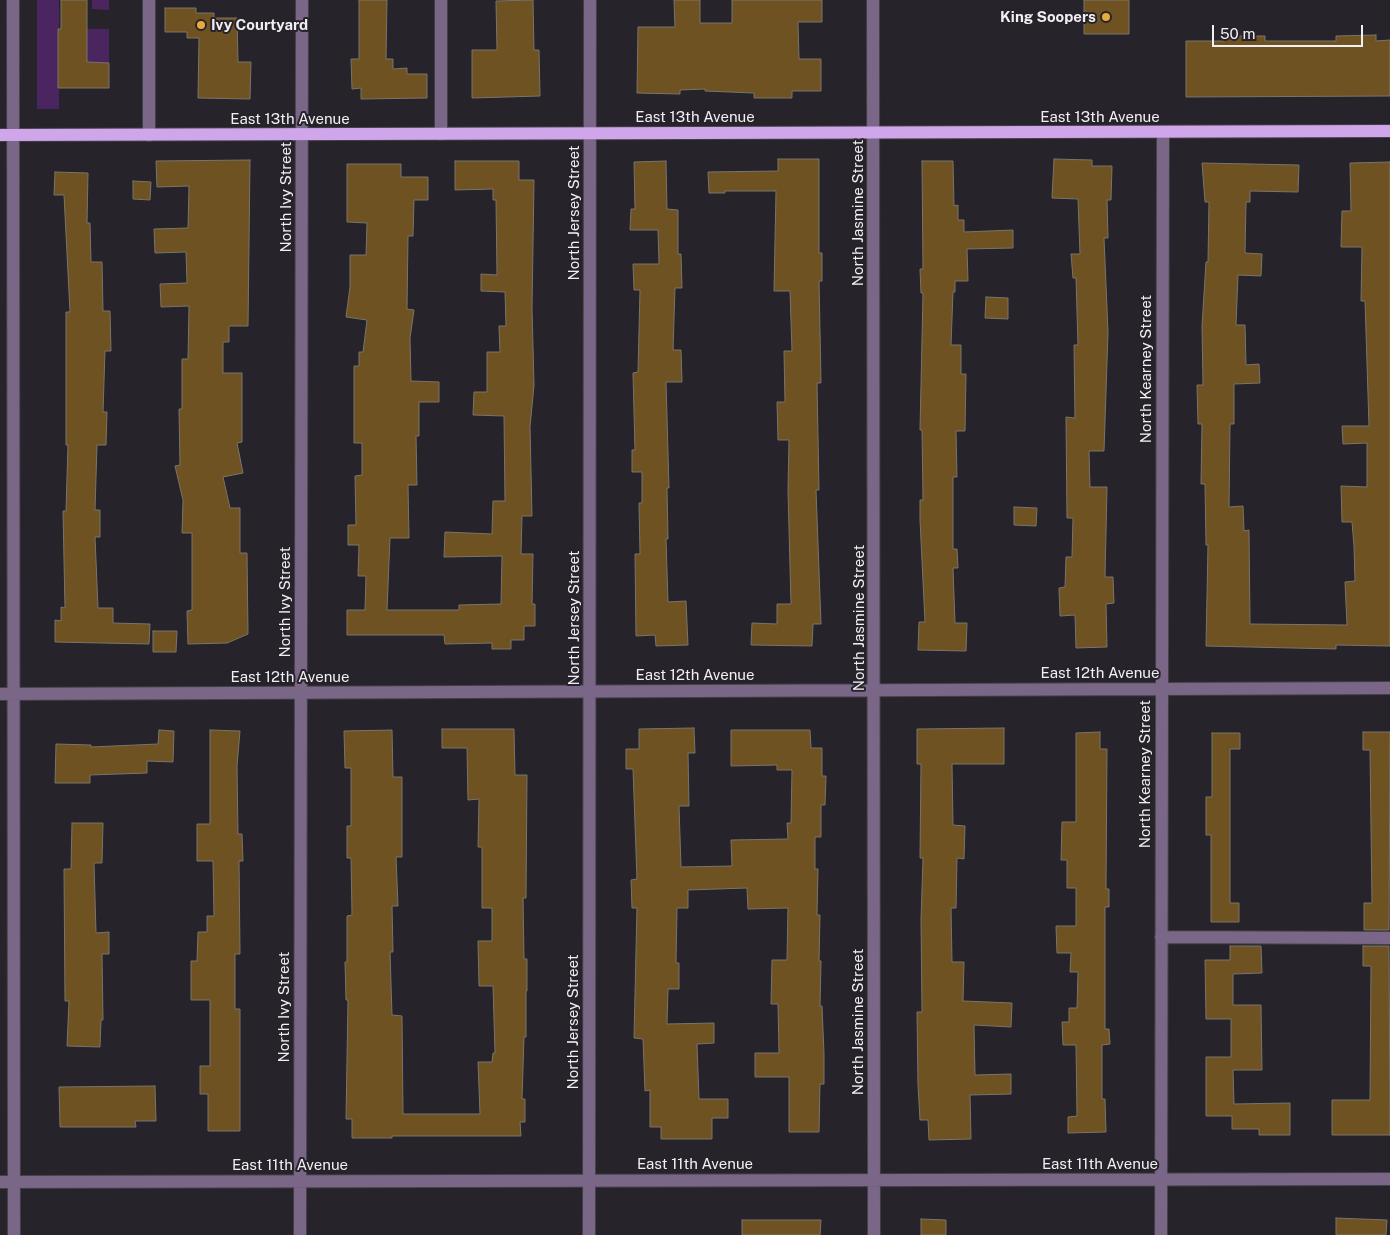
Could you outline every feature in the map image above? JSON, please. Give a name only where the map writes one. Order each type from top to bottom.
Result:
[{"type":"main road","name":"East 13th Avenue","points":[[0,135],[1163,134],[1390,131]]},
{"type":"street","points":[[13,0],[14,1235]]},
{"type":"street","points":[[149,0],[149,135]]},
{"type":"street","name":"North Ivy Street","points":[[300,1235],[302,0]]},
{"type":"street","points":[[441,0],[441,134]]},
{"type":"street","name":"North Jersey Street","points":[[589,1235],[591,692],[590,0]]},
{"type":"street","name":"North Jasmine Street","points":[[873,0],[874,1235]]},
{"type":"street","name":"North Kearney Street","points":[[1161,1235],[1163,134]]},
{"type":"street","name":"East 12th Avenue","points":[[0,694],[1390,688]]},
{"type":"street","points":[[1161,937],[1390,938]]},
{"type":"street","name":"East 11th Avenue","points":[[0,1182],[1390,1179]]},
{"type":"shaded area","points":[[37,0],[59,0],[59,109],[37,109]]},
{"type":"shaded area","points":[[92,0],[109,0],[109,10],[92,9]]},
{"type":"shaded area","points":[[87,29],[109,29],[109,63],[87,62]]},
{"type":"building","points":[[61,0],[87,0],[87,62],[109,63],[109,88],[58,88],[58,29],[61,29]]},
{"type":"building","points":[[359,0],[387,0],[386,59],[393,59],[393,69],[407,68],[407,74],[427,74],[427,98],[361,99],[361,88],[352,89],[351,59],[359,59]]},
{"type":"building","points":[[533,0],[534,50],[539,50],[540,96],[472,98],[472,50],[497,50],[496,1]]},
{"type":"building","points":[[674,0],[700,0],[700,23],[732,23],[732,0],[822,0],[822,22],[798,22],[799,59],[821,59],[821,91],[792,91],[792,98],[754,98],[754,93],[705,91],[705,89],[680,90],[680,94],[637,93],[638,27],[675,27]]},
{"type":"building","name":"King Soopers","points":[[1084,0],[1129,0],[1129,34],[1084,34]]},
{"type":"building","points":[[165,8],[196,8],[196,13],[214,13],[214,18],[237,18],[238,62],[251,62],[250,99],[198,98],[199,38],[187,38],[187,32],[165,32]]},
{"type":"building","points":[[1376,35],[1376,41],[1390,40],[1390,96],[1186,97],[1186,41],[1224,41],[1224,36],[1265,36],[1265,41],[1336,41],[1336,36]]},
{"type":"building","points":[[778,159],[819,159],[819,253],[822,253],[822,281],[819,281],[821,383],[817,383],[819,490],[816,490],[821,624],[813,624],[812,646],[751,645],[752,623],[777,624],[777,604],[791,604],[788,491],[789,440],[778,440],[777,402],[785,402],[784,351],[792,351],[790,291],[774,291],[776,191],[725,191],[725,193],[709,193],[708,172],[778,171]]},
{"type":"building","points":[[1054,159],[1092,160],[1092,166],[1112,166],[1111,200],[1107,200],[1108,238],[1104,238],[1108,332],[1104,451],[1089,451],[1090,487],[1107,487],[1105,577],[1113,577],[1114,603],[1106,604],[1107,647],[1076,648],[1075,615],[1060,616],[1059,588],[1065,587],[1066,557],[1072,557],[1073,518],[1067,518],[1066,417],[1075,418],[1074,345],[1078,345],[1076,278],[1073,278],[1071,254],[1080,254],[1078,199],[1052,198]]},
{"type":"building","points":[[250,160],[248,326],[229,326],[229,342],[223,342],[223,373],[242,373],[242,442],[237,443],[243,473],[223,477],[230,508],[240,508],[240,553],[247,553],[248,634],[227,643],[188,644],[187,611],[192,610],[192,533],[182,533],[183,500],[175,466],[180,465],[179,409],[182,409],[182,359],[188,359],[189,306],[161,307],[160,284],[187,283],[186,252],[155,253],[154,229],[188,228],[189,186],[157,187],[156,161]]},
{"type":"building","points":[[455,161],[519,161],[519,180],[534,180],[532,308],[534,385],[530,427],[532,516],[522,516],[521,554],[533,554],[532,604],[535,604],[535,626],[524,626],[524,640],[511,640],[511,649],[492,649],[492,643],[445,644],[444,635],[347,635],[347,610],[365,610],[366,576],[358,576],[359,545],[348,545],[348,525],[356,525],[355,476],[362,475],[362,443],[354,443],[354,366],[359,366],[359,352],[363,352],[367,320],[346,317],[350,287],[350,255],[366,255],[367,223],[347,222],[347,164],[401,164],[401,177],[428,177],[428,200],[414,200],[413,236],[408,236],[407,309],[414,310],[410,338],[411,381],[439,382],[439,402],[419,402],[419,436],[416,436],[417,485],[408,485],[409,538],[390,538],[387,610],[459,610],[459,605],[501,604],[502,556],[444,557],[445,532],[492,534],[493,501],[505,501],[504,416],[473,415],[474,392],[487,392],[487,352],[500,352],[499,326],[506,326],[505,292],[481,291],[481,274],[497,275],[496,200],[493,200],[493,189],[455,190]]},
{"type":"building","points":[[666,161],[667,209],[678,210],[678,254],[681,254],[682,288],[675,288],[673,350],[681,350],[682,382],[666,382],[669,488],[667,488],[668,539],[666,539],[668,602],[686,601],[688,645],[656,646],[655,635],[636,636],[635,554],[640,554],[639,503],[642,503],[642,472],[632,472],[632,450],[635,450],[633,373],[638,372],[640,290],[634,290],[633,264],[659,264],[658,230],[630,230],[631,209],[635,209],[634,162]]},
{"type":"building","points":[[922,161],[953,161],[954,206],[958,205],[958,220],[964,220],[964,232],[1013,230],[1013,248],[967,249],[968,281],[955,281],[955,292],[953,292],[951,345],[961,345],[961,374],[966,374],[965,431],[956,431],[957,477],[953,477],[953,549],[957,549],[958,568],[953,568],[955,623],[967,623],[966,651],[918,650],[919,622],[925,622],[920,520],[920,500],[923,500],[922,430],[920,430],[923,293],[921,293],[920,269],[923,269]]},
{"type":"building","points":[[1390,162],[1390,646],[1336,645],[1336,649],[1206,646],[1208,545],[1206,545],[1205,484],[1201,484],[1202,424],[1198,424],[1197,385],[1203,385],[1202,326],[1206,262],[1208,262],[1209,202],[1205,202],[1202,163],[1299,165],[1298,192],[1250,191],[1250,202],[1246,202],[1245,253],[1262,254],[1261,276],[1238,275],[1236,325],[1245,325],[1246,365],[1259,364],[1260,383],[1234,384],[1234,424],[1230,424],[1229,507],[1243,506],[1244,531],[1249,530],[1250,624],[1347,625],[1345,582],[1355,581],[1354,546],[1352,522],[1342,522],[1341,486],[1367,487],[1367,443],[1343,444],[1342,426],[1369,426],[1365,301],[1361,301],[1362,247],[1341,247],[1342,211],[1351,211],[1350,163]]},
{"type":"building","points":[[55,172],[88,173],[87,223],[90,223],[91,262],[102,262],[103,311],[110,311],[111,351],[105,351],[103,412],[107,412],[106,445],[97,445],[95,510],[100,510],[100,537],[95,537],[98,608],[113,608],[113,623],[150,624],[149,644],[55,642],[55,620],[61,621],[61,607],[65,608],[63,511],[66,511],[68,445],[66,445],[66,312],[70,312],[64,195],[54,195]]},
{"type":"building","points":[[133,181],[151,182],[150,200],[133,199]]},
{"type":"building","points":[[986,297],[1008,298],[1008,319],[985,318]]},
{"type":"building","points":[[1014,507],[1037,508],[1036,526],[1014,525]]},
{"type":"building","points":[[153,631],[177,631],[176,652],[153,652]]},
{"type":"building","points":[[694,728],[695,753],[688,753],[689,806],[679,806],[681,867],[732,866],[731,840],[788,839],[787,823],[791,823],[792,770],[777,770],[777,765],[731,766],[731,730],[810,730],[811,748],[822,748],[822,776],[826,776],[825,805],[821,805],[821,837],[815,837],[815,869],[818,869],[817,915],[820,915],[820,1006],[822,1006],[824,1054],[824,1084],[820,1084],[819,1132],[789,1132],[789,1077],[755,1077],[755,1053],[779,1053],[778,1004],[771,1004],[772,960],[787,960],[788,908],[748,909],[747,888],[688,890],[688,908],[677,908],[676,963],[679,963],[679,989],[668,989],[667,1024],[714,1023],[714,1043],[697,1044],[699,1099],[728,1099],[728,1118],[712,1118],[712,1139],[661,1139],[661,1127],[650,1127],[650,1090],[645,1091],[643,1039],[634,1038],[637,908],[632,908],[631,880],[637,879],[633,769],[626,769],[626,749],[639,749],[639,729]]},
{"type":"building","points":[[1004,728],[1004,764],[952,764],[953,825],[965,826],[964,859],[957,858],[956,908],[951,908],[952,962],[964,962],[963,1001],[1012,1003],[1011,1027],[974,1025],[975,1075],[1011,1074],[1011,1094],[970,1095],[971,1139],[929,1140],[928,1120],[920,1120],[918,1085],[917,1012],[922,1012],[921,920],[923,858],[920,858],[921,764],[917,764],[917,729]]},
{"type":"building","points":[[442,729],[514,729],[515,775],[527,775],[526,898],[523,898],[524,959],[527,959],[526,1037],[524,1037],[522,1099],[525,1099],[525,1122],[520,1122],[521,1136],[392,1136],[392,1138],[352,1138],[352,1119],[346,1119],[348,1000],[346,1000],[345,962],[347,962],[347,916],[352,915],[351,858],[347,858],[347,826],[351,826],[351,768],[345,768],[344,731],[392,730],[393,777],[402,777],[402,857],[396,857],[398,906],[392,906],[393,952],[390,952],[392,1015],[402,1016],[403,1114],[480,1114],[478,1062],[492,1062],[493,1053],[495,1053],[493,986],[479,986],[478,941],[492,941],[492,908],[482,908],[482,847],[478,847],[479,799],[468,800],[467,748],[442,748]]},
{"type":"building","points":[[159,730],[174,731],[173,762],[147,761],[147,773],[90,775],[90,783],[55,783],[56,744],[91,745],[91,747],[158,744]]},
{"type":"building","points":[[210,730],[240,731],[237,766],[238,834],[242,834],[243,861],[239,861],[240,954],[235,954],[235,1009],[240,1009],[240,1131],[208,1131],[208,1094],[200,1094],[200,1066],[210,1066],[210,1000],[191,1000],[191,961],[197,961],[198,932],[207,932],[207,916],[214,916],[213,861],[197,861],[197,824],[210,824]]},
{"type":"building","points":[[1100,732],[1100,749],[1107,749],[1106,889],[1109,889],[1109,907],[1105,907],[1105,1029],[1109,1029],[1110,1044],[1102,1045],[1102,1099],[1105,1099],[1106,1132],[1068,1133],[1068,1117],[1077,1116],[1076,1045],[1063,1045],[1062,1022],[1069,1022],[1069,1008],[1077,1008],[1078,972],[1070,972],[1071,953],[1057,953],[1056,926],[1076,926],[1076,888],[1067,888],[1067,860],[1061,860],[1062,822],[1076,822],[1076,733]]},
{"type":"building","points":[[1363,732],[1390,732],[1389,930],[1364,930],[1364,903],[1372,903],[1370,750],[1363,750]]},
{"type":"building","points":[[1212,733],[1240,733],[1240,749],[1230,749],[1230,903],[1239,903],[1239,922],[1211,922],[1211,835],[1206,835],[1206,797],[1212,797]]},
{"type":"building","points":[[72,823],[103,823],[102,863],[94,863],[96,933],[109,932],[109,954],[102,954],[103,1020],[101,1020],[100,1047],[67,1046],[69,1001],[65,1001],[64,869],[71,869]]},
{"type":"building","points":[[1230,946],[1261,946],[1262,973],[1233,974],[1233,1005],[1261,1005],[1262,1070],[1233,1070],[1234,1104],[1290,1103],[1290,1135],[1259,1135],[1259,1129],[1232,1129],[1232,1116],[1206,1116],[1206,1057],[1231,1057],[1231,1019],[1206,1019],[1205,960],[1230,960]]},
{"type":"building","points":[[1363,946],[1389,946],[1390,1135],[1332,1135],[1332,1100],[1370,1100],[1371,966],[1363,966]]},
{"type":"building","points":[[155,1086],[156,1121],[135,1121],[136,1127],[60,1127],[59,1087]]},
{"type":"building","points":[[1336,1218],[1387,1220],[1386,1235],[1336,1235]]},
{"type":"building","points":[[921,1219],[946,1220],[946,1235],[921,1235]]},
{"type":"building","points":[[742,1220],[821,1220],[820,1235],[742,1235]]},
{"type":"place","name":"King Soopers","points":[[1106,17]]},
{"type":"place","name":"Ivy Courtyard","points":[[201,25]]}]
